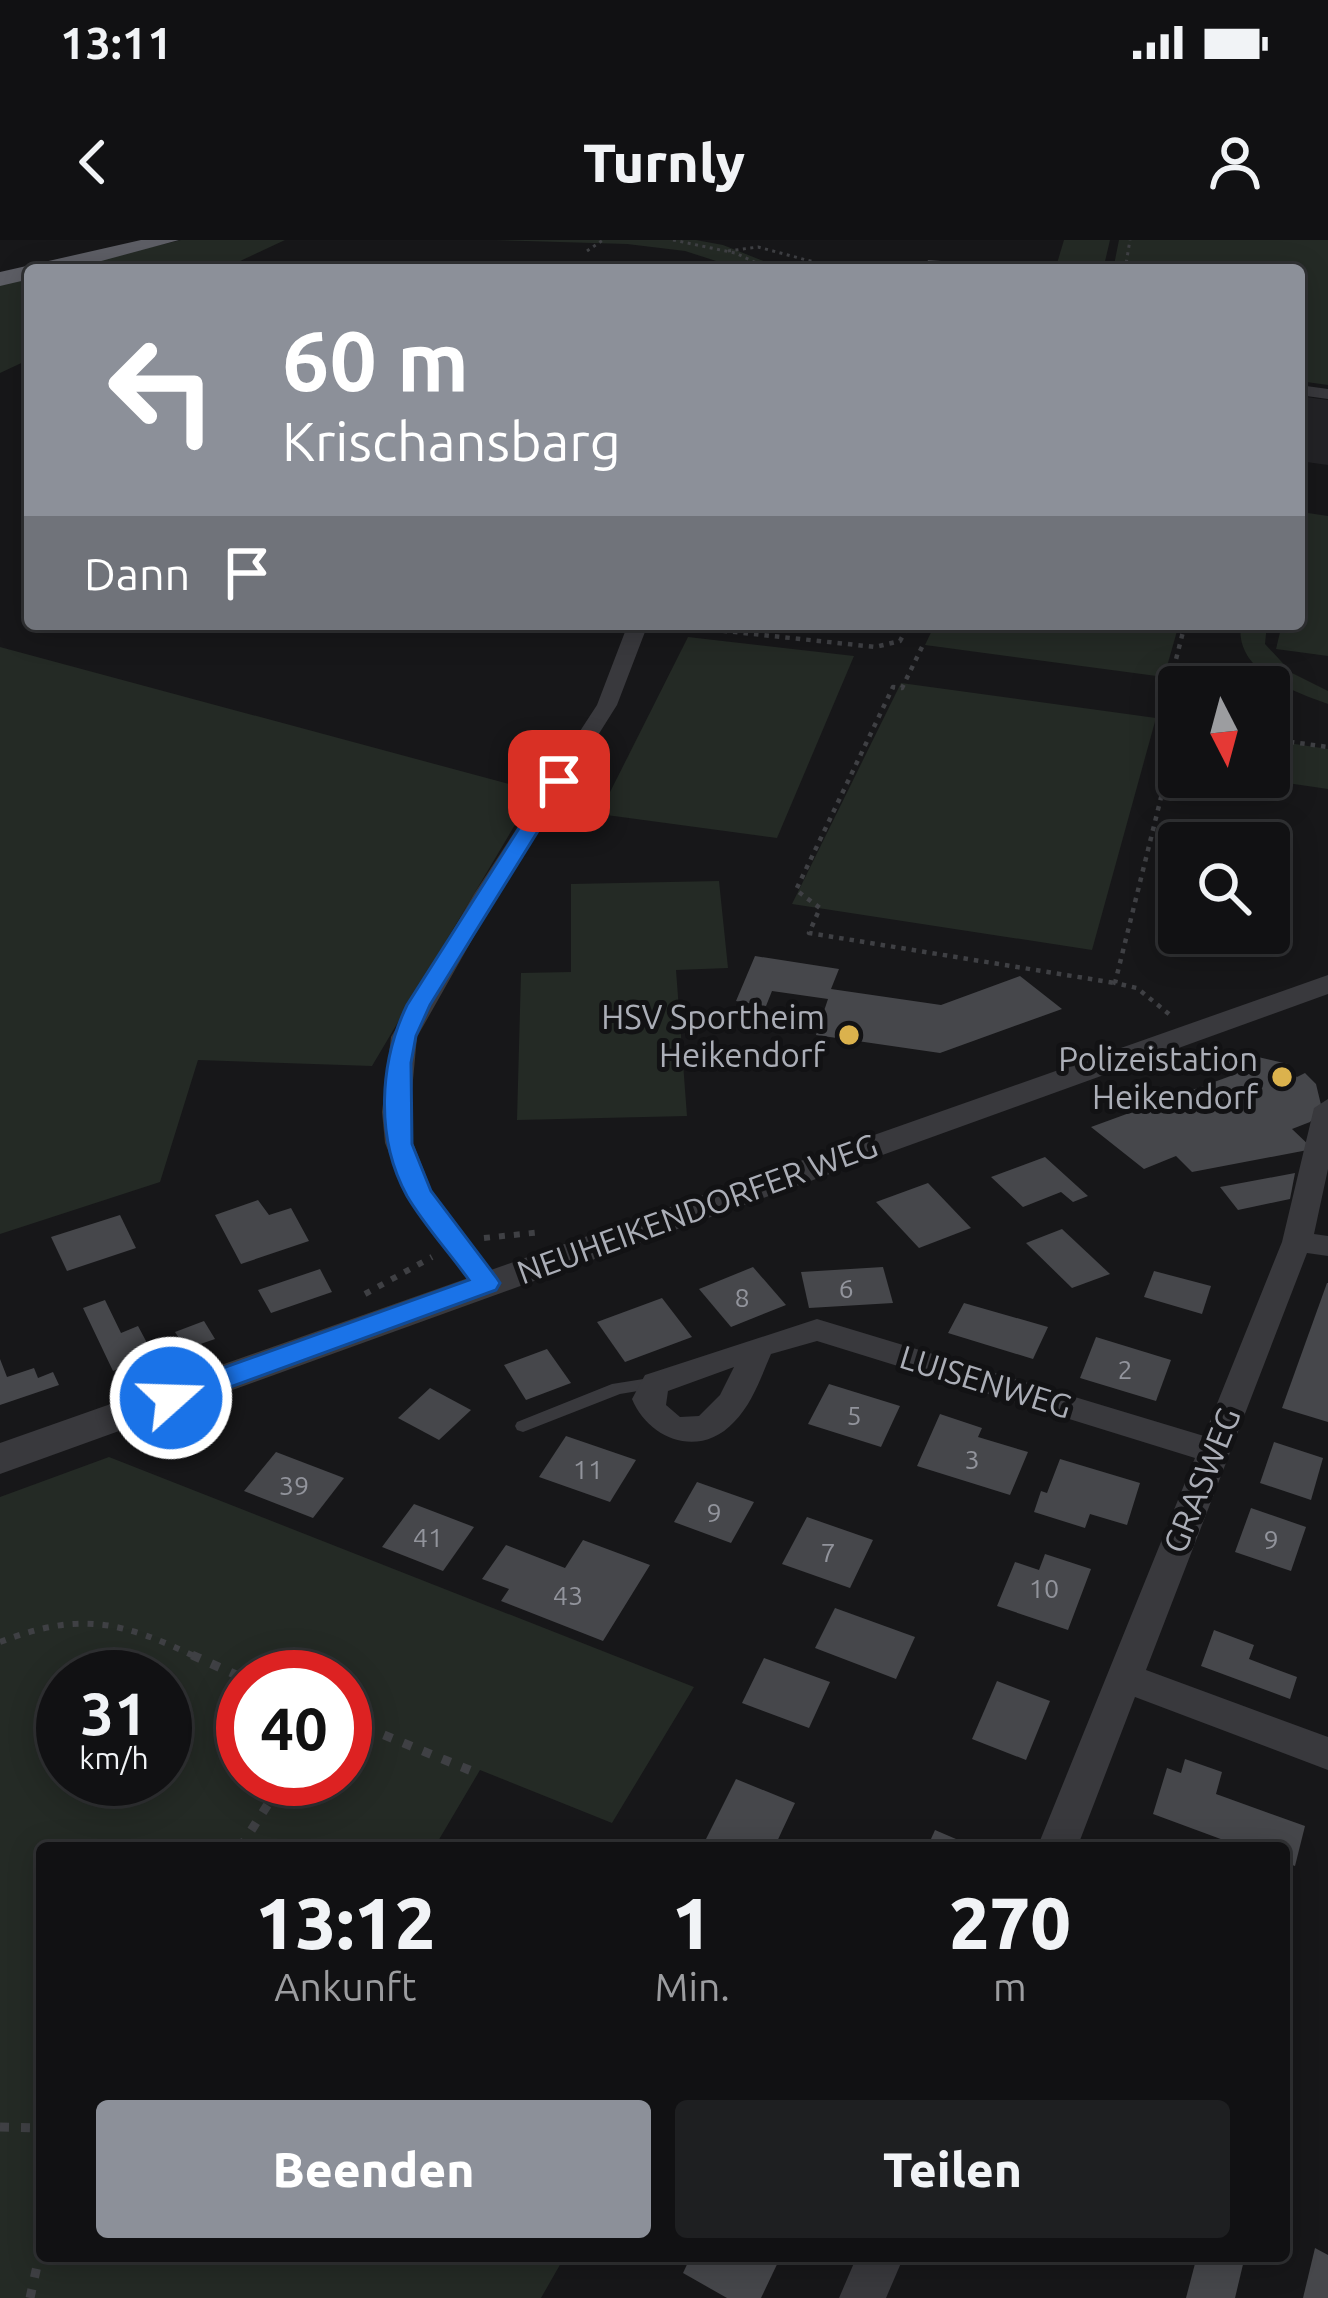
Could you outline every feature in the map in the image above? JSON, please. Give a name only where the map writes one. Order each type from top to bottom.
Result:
[{"type":"highway","points":[[66,264],[168,240]]},
{"type":"street","points":[[487,1283],[419,1193],[399,1144],[396,1112],[404,1036],[486,894],[607,705],[636,630]]},
{"type":"street","name":"NEUHEIKENDORFER WEG","points":[[0,1460],[1328,984]]},
{"type":"street","name":"GRASWEG","points":[[1059,1842],[1212,1451],[1313,1244],[1328,1108]]},
{"type":"street","name":"LUISENWEG","points":[[656,1383],[817,1330],[1212,1451]]},
{"type":"street","points":[[656,1383],[648,1399],[666,1425],[687,1431],[707,1427],[724,1416],[759,1346]]},
{"type":"street","points":[[1123,1677],[1328,1754]]},
{"type":"street","points":[[862,2298],[878,2262]]},
{"type":"lane","points":[[523,1426],[618,1388],[656,1383]]},
{"type":"path","points":[[587,251],[604,240]]},
{"type":"path","points":[[673,240],[728,251],[758,264]]},
{"type":"path","points":[[728,251],[736,244],[754,242],[814,262]]},
{"type":"path","points":[[717,630],[875,647],[900,641],[906,630]]},
{"type":"path","points":[[1174,666],[1183,630]]},
{"type":"path","points":[[922,647],[902,688],[893,687],[796,890],[820,908],[809,933],[1137,988],[1172,1016]]},
{"type":"path","points":[[1290,742],[1328,747]]},
{"type":"path","points":[[1115,983],[1161,798]]},
{"type":"path","points":[[477,1220],[492,1236]]},
{"type":"path","points":[[0,1642],[42,1623],[72,1618],[112,1621],[216,1666]]},
{"type":"path","points":[[372,1730],[479,1774]]},
{"type":"path","points":[[245,1842],[267,1806]]},
{"type":"path","points":[[0,2127],[36,2128]]},
{"type":"path","points":[[30,2298],[38,2262]]},
{"type":"shaded area","points":[[181,240],[285,240],[234,264],[80,264]]},
{"type":"shaded area","points":[[495,240],[696,240],[771,264],[725,264],[685,251],[627,244]]},
{"type":"shaded area","points":[[1064,240],[1110,240],[1104,264],[1057,264]]},
{"type":"shaded area","points":[[1119,240],[1328,240],[1328,385],[1305,382],[1305,264],[1114,264]]},
{"type":"shaded area","points":[[24,277],[24,362],[0,373],[0,283]]},
{"type":"shaded area","points":[[1305,397],[1328,400],[1328,465],[1305,462]]},
{"type":"shaded area","points":[[1308,513],[1328,516],[1328,656],[1276,649],[1281,630],[1305,630]]},
{"type":"shaded area","points":[[932,630],[1177,630],[1167,666],[1158,666],[1158,676],[925,645]]},
{"type":"shaded area","points":[[1241,630],[1266,630],[1265,644],[1285,666],[1256,666],[1247,654]]},
{"type":"shaded area","points":[[688,637],[854,656],[777,838],[599,814]]},
{"type":"shaded area","points":[[0,647],[535,791],[372,1066],[198,1060],[160,1182],[0,1234]]},
{"type":"shaded area","points":[[1290,671],[1328,691],[1328,704],[1290,689]]},
{"type":"shaded area","points":[[901,683],[1156,718],[1092,950],[792,904]]},
{"type":"shaded area","points":[[1290,743],[1328,749],[1328,789],[1290,783]]},
{"type":"shaded area","points":[[719,881],[728,968],[676,970],[687,1116],[517,1120],[521,973],[571,972],[571,884]]},
{"type":"shaded area","points":[[109,1457],[694,1687],[612,1823],[480,1770],[438,1842],[36,1842],[36,2262],[562,2262],[541,2298],[0,2298],[0,1497]]},
{"type":"building","points":[[928,260],[982,264],[926,264]]},
{"type":"building","points":[[755,956],[839,969],[831,989],[941,1005],[1020,976],[1062,1009],[940,1053],[816,1035],[828,999],[772,991],[766,1006],[736,1001]]},
{"type":"building","points":[[1245,1054],[1288,1064],[1284,1069],[1297,1077],[1305,1073],[1316,1084],[1322,1109],[1310,1122],[1292,1129],[1313,1149],[1192,1172],[1176,1156],[1144,1169],[1091,1127],[1236,1074],[1220,1060]]},
{"type":"building","points":[[1045,1157],[1088,1196],[1073,1202],[1061,1192],[1023,1207],[991,1177]]},
{"type":"building","points":[[1295,1173],[1290,1199],[1238,1210],[1220,1187]]},
{"type":"building","points":[[928,1183],[971,1228],[919,1248],[876,1202]]},
{"type":"building","points":[[258,1200],[269,1215],[291,1208],[309,1241],[241,1264],[215,1215]]},
{"type":"building","points":[[120,1215],[136,1248],[67,1271],[51,1237]]},
{"type":"building","points":[[1062,1229],[1110,1274],[1072,1288],[1026,1243]]},
{"type":"building","points":[[753,1267],[786,1305],[731,1327],[699,1289]]},
{"type":"building","points":[[883,1267],[893,1303],[809,1308],[801,1272]]},
{"type":"building","points":[[320,1269],[332,1292],[271,1313],[258,1290]]},
{"type":"building","points":[[1154,1271],[1211,1286],[1202,1314],[1144,1297]]},
{"type":"building","points":[[1328,1283],[1328,1422],[1282,1408]]},
{"type":"building","points":[[662,1298],[692,1337],[625,1362],[597,1322]]},
{"type":"building","points":[[105,1300],[121,1333],[138,1326],[154,1356],[113,1371],[83,1308]]},
{"type":"building","points":[[964,1303],[1048,1327],[1033,1359],[948,1333]]},
{"type":"building","points":[[204,1321],[215,1339],[186,1349],[175,1332]]},
{"type":"building","points":[[1096,1337],[1171,1360],[1156,1401],[1080,1378]]},
{"type":"building","points":[[547,1349],[571,1383],[526,1400],[504,1365]]},
{"type":"building","points":[[0,1359],[7,1377],[34,1368],[38,1378],[53,1372],[59,1385],[0,1405]]},
{"type":"building","points":[[829,1384],[900,1406],[881,1447],[808,1424]]},
{"type":"building","points":[[430,1388],[471,1410],[439,1440],[398,1418]]},
{"type":"building","points":[[940,1414],[982,1428],[978,1437],[1028,1452],[1010,1495],[917,1466]]},
{"type":"building","points":[[566,1436],[636,1460],[610,1502],[539,1477]]},
{"type":"building","points":[[1274,1442],[1323,1458],[1311,1500],[1260,1483]]},
{"type":"building","points":[[276,1452],[344,1478],[313,1518],[244,1491]]},
{"type":"building","points":[[1060,1459],[1140,1483],[1127,1525],[1090,1514],[1085,1528],[1034,1512]]},
{"type":"building","points":[[697,1482],[754,1502],[731,1543],[674,1522]]},
{"type":"building","points":[[414,1504],[474,1527],[443,1571],[382,1547]]},
{"type":"building","points":[[1251,1508],[1306,1527],[1291,1571],[1235,1552]]},
{"type":"building","points":[[807,1517],[873,1540],[850,1588],[782,1564]]},
{"type":"building","points":[[583,1540],[650,1565],[603,1641],[501,1601],[509,1589],[482,1579],[506,1545],[565,1568]]},
{"type":"building","points":[[1045,1554],[1091,1569],[1068,1630],[997,1606],[1015,1562],[1039,1570]]},
{"type":"building","points":[[835,1608],[915,1637],[896,1679],[815,1648]]},
{"type":"building","points":[[1214,1630],[1254,1645],[1249,1659],[1297,1677],[1290,1699],[1201,1666]]},
{"type":"building","points":[[764,1658],[830,1682],[809,1728],[742,1703]]},
{"type":"building","points":[[997,1681],[1050,1701],[1026,1760],[972,1739]]},
{"type":"building","points":[[1185,1759],[1222,1772],[1216,1794],[1305,1826],[1295,1866],[1290,1864],[1290,1842],[1229,1842],[1153,1814],[1167,1768],[1181,1773]]},
{"type":"building","points":[[736,1779],[795,1803],[777,1842],[705,1841]]},
{"type":"building","points":[[935,1830],[963,1842],[930,1842]]},
{"type":"building","points":[[1315,2248],[1328,2255],[1328,2298],[1303,2298]]},
{"type":"building","points":[[688,2262],[778,2262],[761,2298],[727,2298],[683,2273]]},
{"type":"building","points":[[1195,2262],[1244,2262],[1235,2298],[1186,2298]]},
{"type":"place","name":"HSV Sportheim Heikendorf","points":[[849,1035]]},
{"type":"place","name":"Polizeistation Heikendorf","points":[[1282,1077]]},
{"type":"route","points":[[171,1398],[487,1283],[419,1193],[399,1144],[398,1063],[419,1005],[559,781]]}]
